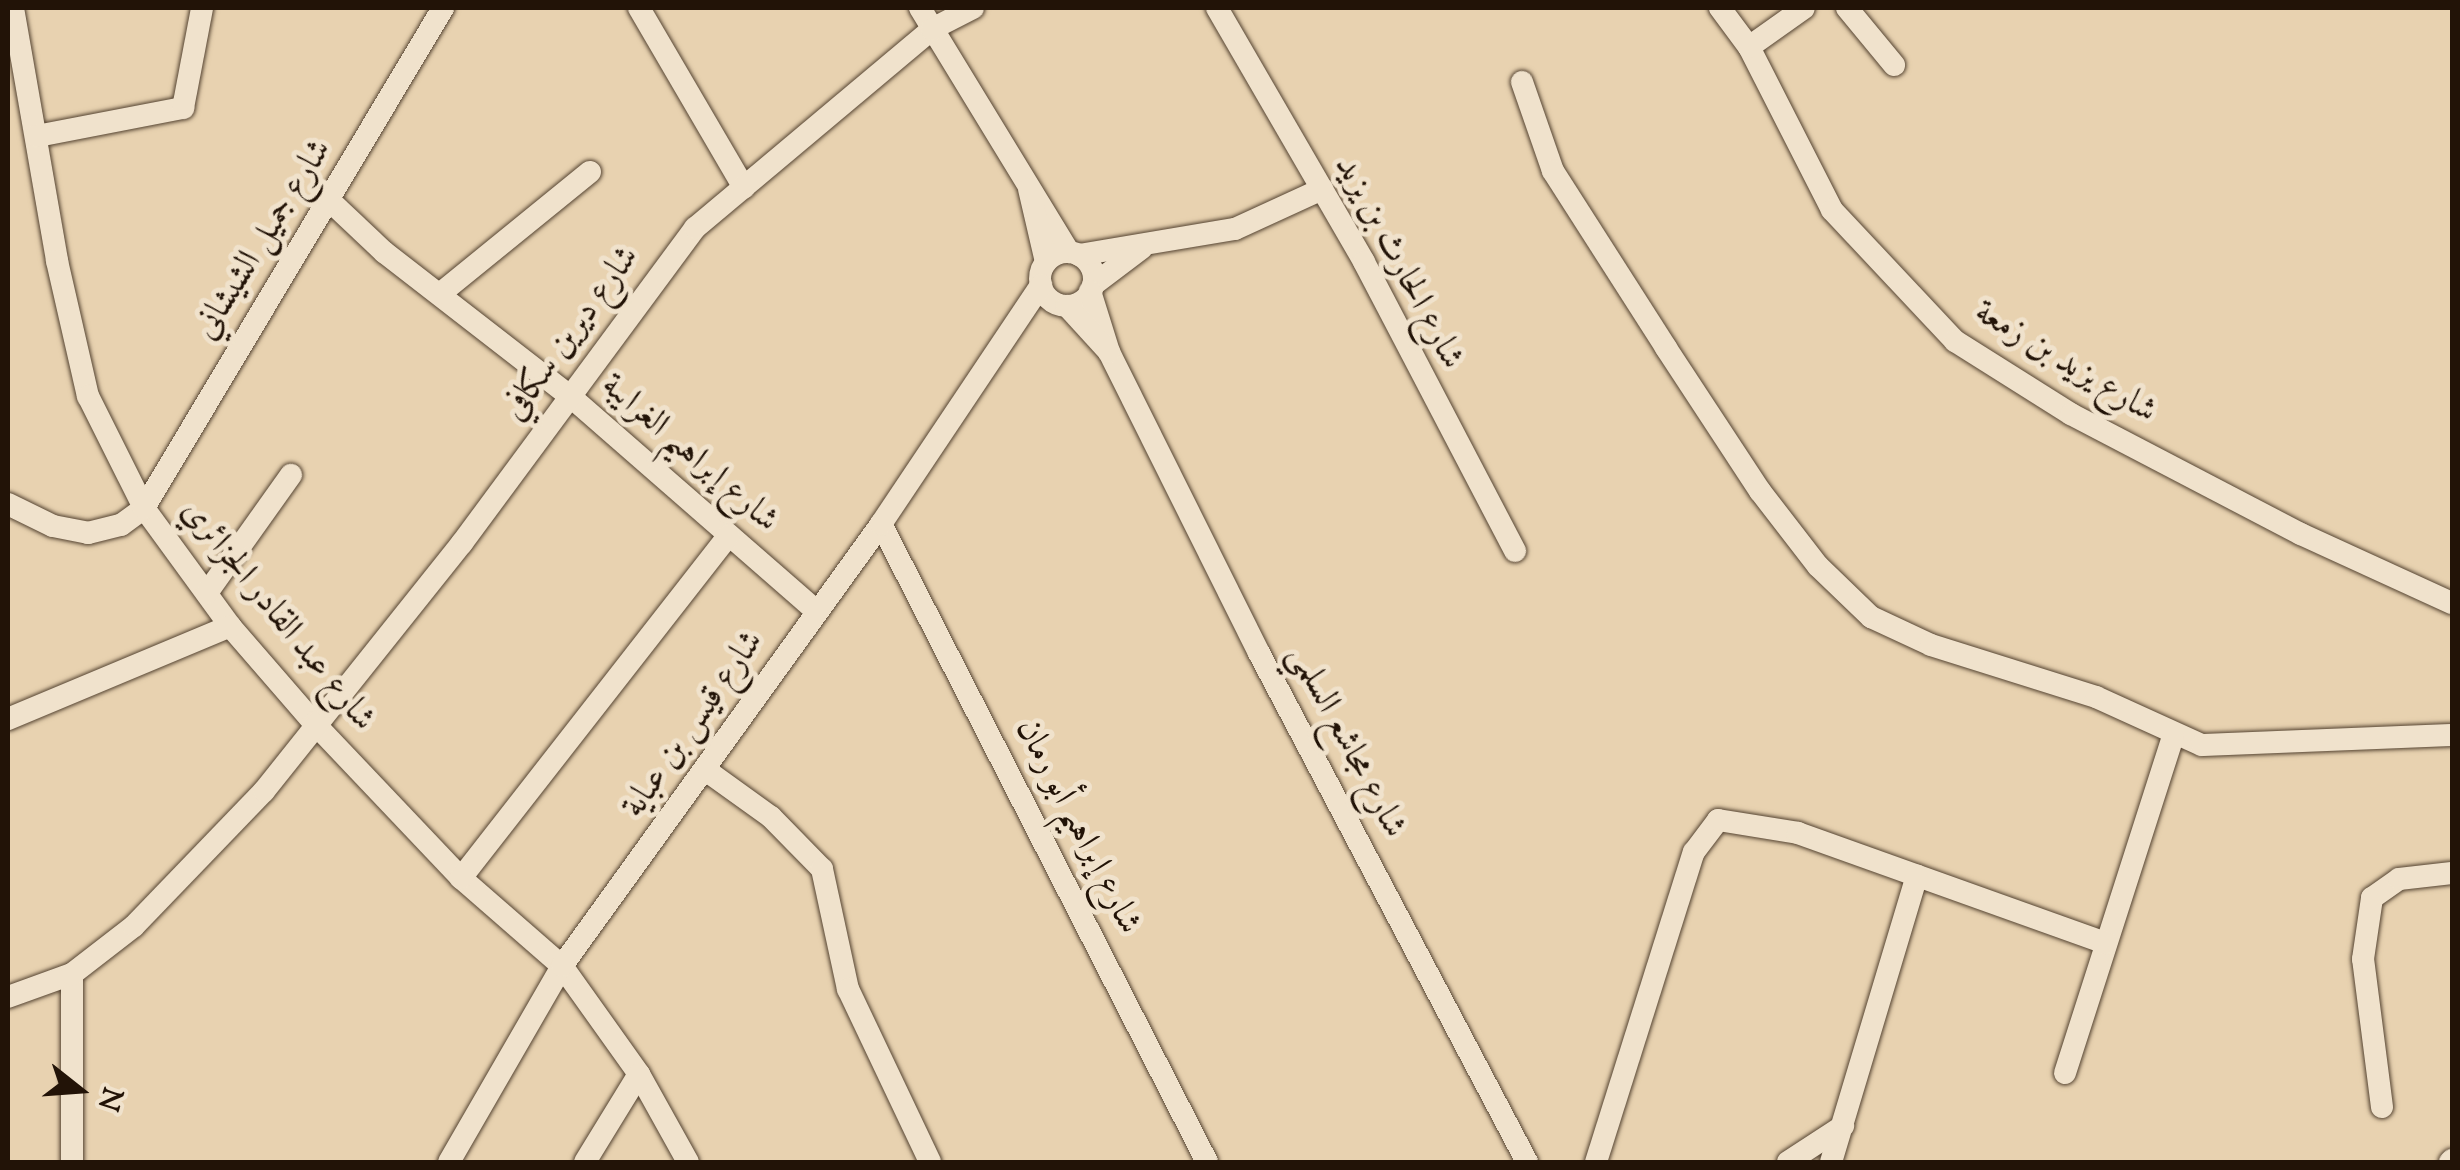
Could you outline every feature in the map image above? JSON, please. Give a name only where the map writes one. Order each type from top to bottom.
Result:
[{"type":"street","name":"شارع عبد القادر الجزائري","points":[[13,8],[88,396],[144,508],[230,626],[314,723],[462,878],[562,966],[639,1074],[688,1162]]},
{"type":"street","points":[[38,136],[183,108],[202,8]]},
{"type":"street","name":"شارع جميل الشيشاني","points":[[144,508],[443,8]]},
{"type":"street","points":[[640,8],[744,188]]},
{"type":"street","points":[[920,8],[1074,254],[1091,268],[1092,288]]},
{"type":"street","name":"شارع ديرين سكافي","points":[[72,974],[179,881],[264,791],[571,397],[678,248],[932,29],[972,8]]},
{"type":"street","name":"شارع الحارث بن يزيد","points":[[1218,8],[1322,189],[1515,552]]},
{"type":"street","name":"شارع يزيد بن زمعة","points":[[1720,8],[1749,46],[1832,210],[1955,341],[2089,423],[2301,534],[2452,603]]},
{"type":"street","points":[[1749,46],[1804,8]]},
{"type":"street","points":[[1847,8],[1894,65]]},
{"type":"street","points":[[1522,82],[1553,171],[1760,491],[1818,566],[1871,617],[1951,650],[2096,697],[2173,737],[2241,746],[2452,735]]},
{"type":"street","points":[[441,294],[590,172]]},
{"type":"street","points":[[1027,180],[1046,262],[1041,285],[1062,305],[1092,288],[1142,248]]},
{"type":"street","points":[[1046,262],[1074,254],[1142,248],[1235,228],[1322,189]]},
{"type":"street","name":"شارع إبراهيم الغرايبة","points":[[329,200],[571,397],[816,611]]},
{"type":"street","name":"شارع قيس بن عباية","points":[[449,1162],[562,966],[707,772],[816,611],[882,524],[1041,285]]},
{"type":"street","name":"شارع مجاشع السلمي","points":[[1092,288],[1110,352],[1526,1162]]},
{"type":"street","name":"شارع مجاشع السلمي","points":[[1062,305],[1110,352]]},
{"type":"street","name":"شارع قيس بن عباية","points":[[1007,334],[1062,305]]},
{"type":"street","points":[[207,593],[292,475]]},
{"type":"street","points":[[8,504],[53,526],[88,533],[121,525],[144,508]]},
{"type":"street","name":"شارع إبراهيم أبو رمان","points":[[882,524],[1207,1162]]},
{"type":"street","points":[[462,878],[729,535]]},
{"type":"street","points":[[8,719],[230,626]]},
{"type":"street","points":[[2065,1073],[2173,737]]},
{"type":"street","points":[[707,772],[784,828],[822,869],[848,989],[930,1162]]},
{"type":"street","points":[[1596,1162],[1707,828],[1718,820],[1754,822],[2106,943]]},
{"type":"street","points":[[2382,1107],[2363,958],[2372,898],[2399,880],[2452,872]]},
{"type":"street","points":[[1831,1162],[1917,876]]},
{"type":"street","points":[[8,997],[72,974],[72,1162]]},
{"type":"street","points":[[585,1162],[639,1074]]},
{"type":"street","points":[[1788,1162],[1843,1126]]}]
